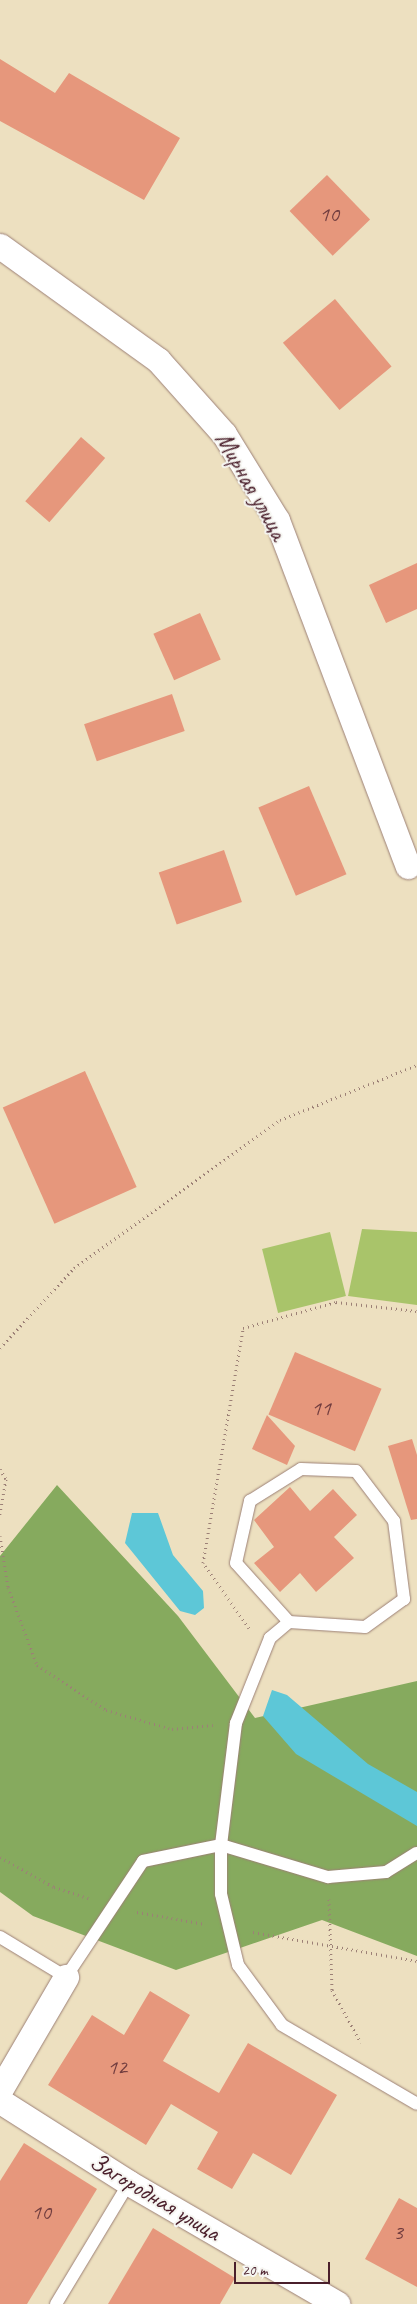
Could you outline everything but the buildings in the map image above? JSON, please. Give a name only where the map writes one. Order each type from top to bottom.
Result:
[{"type":"street","name":"Мирная улица","points":[[0,246],[158,360],[224,434],[277,520],[408,866]]},
{"type":"street","points":[[0,2090],[66,1977]]},
{"type":"street","name":"Загородная улица","points":[[0,2101],[129,2184],[338,2304]]},
{"type":"lane","points":[[290,1622],[236,1563],[250,1501],[301,1469],[356,1471],[394,1522],[404,1599],[365,1627],[290,1622],[270,1638],[236,1723],[221,1845],[220,1894],[238,1965],[282,2025],[417,2104]]},
{"type":"lane","points":[[0,1937],[66,1977],[114,1908],[143,1861],[221,1845],[328,1877],[386,1872],[417,1853]]},
{"type":"lane","points":[[56,2304],[129,2184]]},
{"type":"path","points":[[0,1348],[74,1268],[280,1120],[417,1065]]},
{"type":"path","points":[[265,1651],[203,1562],[243,1328],[336,1302],[417,1311]]},
{"type":"path","points":[[0,1469],[6,1479],[0,1514]]},
{"type":"path","points":[[0,1536],[8,1587],[37,1665],[106,1710],[172,1730],[236,1723]]},
{"type":"path","points":[[0,1857],[54,1887],[114,1908],[417,1961]]},
{"type":"path","points":[[328,1877],[332,1990],[384,2086]]},
{"type":"green space","points":[[362,1229],[417,1232],[417,1305],[348,1296]]},
{"type":"green space","points":[[330,1232],[346,1296],[278,1313],[262,1249]]},
{"type":"green space","points":[[57,1485],[178,1616],[255,1718],[417,1681],[417,1956],[322,1920],[176,1970],[33,1916],[0,1892],[0,1556]]},
{"type":"water","points":[[132,1513],[158,1513],[173,1555],[203,1591],[204,1608],[195,1615],[180,1611],[125,1543]]},
{"type":"water","points":[[272,1690],[287,1695],[368,1764],[417,1792],[417,1826],[296,1754],[263,1716]]}]
